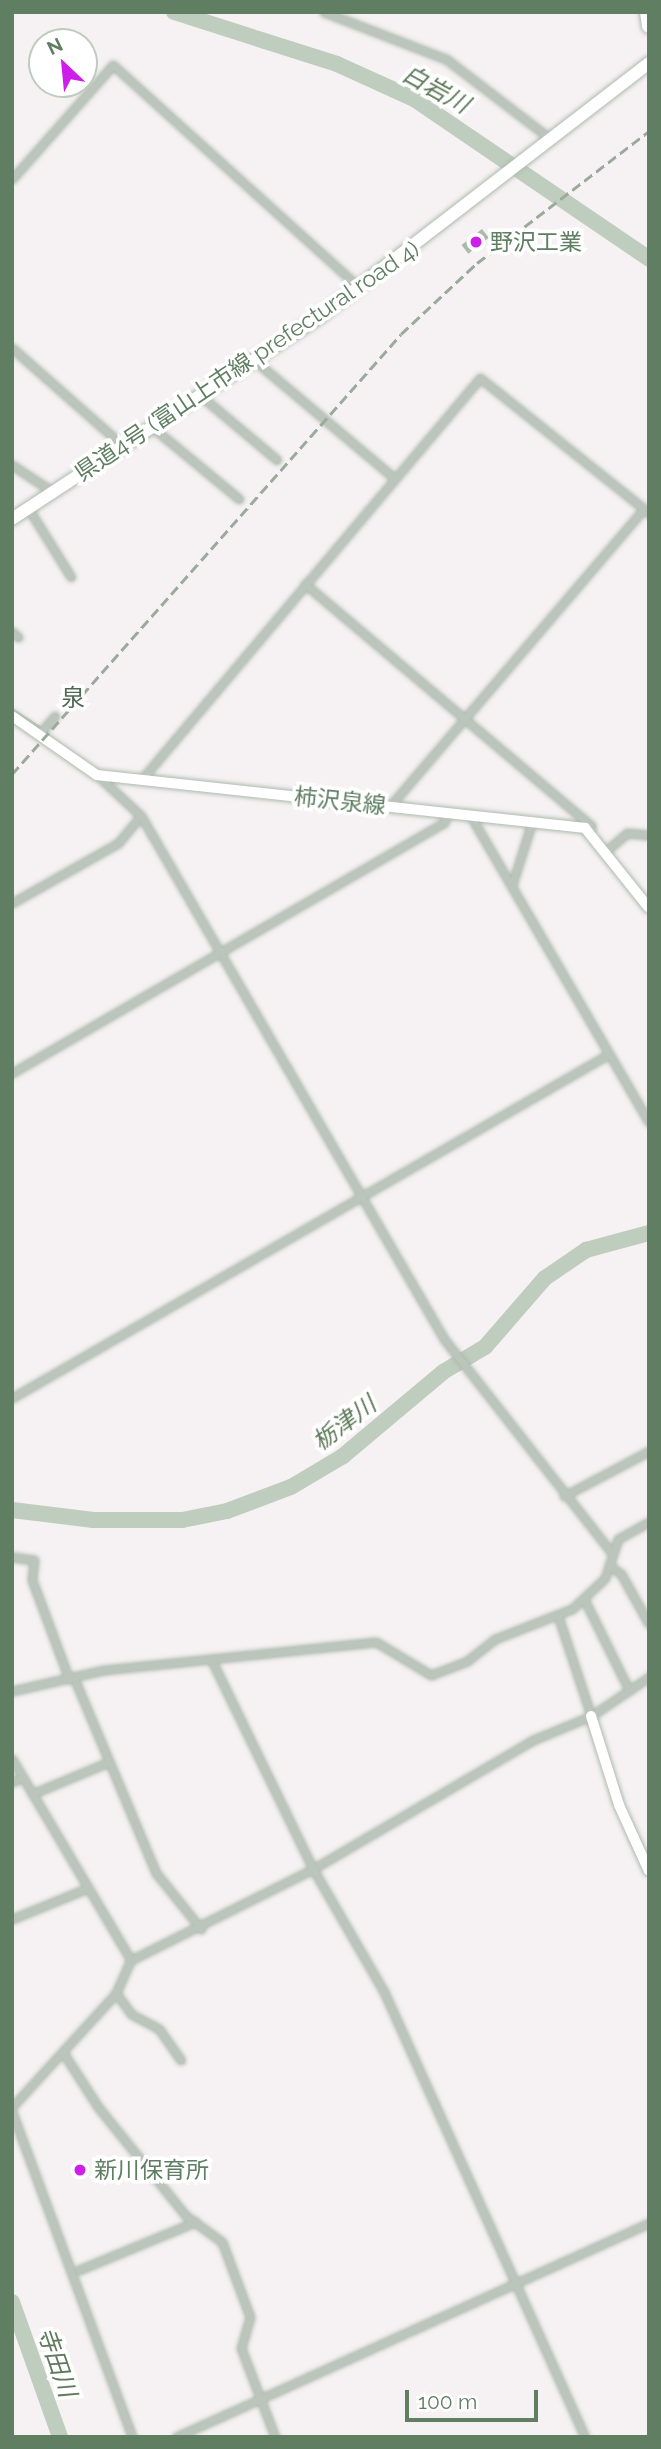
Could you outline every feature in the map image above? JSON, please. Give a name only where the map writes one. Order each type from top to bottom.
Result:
[{"type":"highway","points":[[647,12],[649,26]]},
{"type":"main road","points":[[553,141],[649,63]]},
{"type":"main road","name":"県道4号 (富山上市線 prefectural road 4)","points":[[12,519],[360,288],[553,141]]},
{"type":"main road","points":[[12,716],[41,732],[97,775]]},
{"type":"main road","name":"柿沢泉線","points":[[97,775],[585,828],[607,850],[649,908]]},
{"type":"main road","points":[[591,1716],[619,1805],[649,1871]]},
{"type":"street","points":[[324,12],[446,59],[553,141]]},
{"type":"street","points":[[12,179],[113,65],[360,288]]},
{"type":"street","points":[[12,348],[123,446]]},
{"type":"street","points":[[254,360],[393,477]]},
{"type":"street","points":[[142,779],[393,477],[480,378],[646,511],[390,806]]},
{"type":"street","points":[[201,396],[277,460]]},
{"type":"street","points":[[152,427],[239,499]]},
{"type":"street","points":[[12,465],[53,492]]},
{"type":"street","points":[[28,508],[71,577]]},
{"type":"street","points":[[305,584],[468,719],[591,826],[591,835]]},
{"type":"street","points":[[41,732],[55,716]]},
{"type":"street","points":[[97,775],[141,816],[444,1339],[471,1378],[612,1553]]},
{"type":"street","points":[[12,1073],[444,823],[448,813]]},
{"type":"street","points":[[470,815],[649,1122]]},
{"type":"street","points":[[12,903],[118,843],[141,816]]},
{"type":"street","points":[[512,885],[532,822]]},
{"type":"street","points":[[607,850],[627,833],[649,835]]},
{"type":"street","points":[[12,1398],[609,1054]]},
{"type":"street","points":[[564,1496],[649,1451]]},
{"type":"street","points":[[12,1691],[71,1679],[211,1659],[376,1642],[431,1675],[467,1661],[495,1639],[558,1616],[584,1599],[606,1578],[618,1539],[649,1522]]},
{"type":"street","points":[[12,1557],[34,1560],[32,1580],[71,1679],[156,1873],[201,1929]]},
{"type":"street","points":[[609,1565],[621,1574],[649,1624]]},
{"type":"street","points":[[584,1599],[629,1690]]},
{"type":"street","points":[[558,1616],[573,1648],[591,1716]]},
{"type":"street","points":[[211,1659],[313,1870],[384,1992],[585,2437]]},
{"type":"street","points":[[132,2437],[15,2130],[12,2110],[117,1993],[131,1960],[201,1929],[313,1870],[533,1740],[591,1716],[649,1677]]},
{"type":"street","points":[[12,1759],[131,1960]]},
{"type":"street","points":[[32,1794],[109,1762]]},
{"type":"street","points":[[12,1782],[22,1778]]},
{"type":"street","points":[[12,1919],[88,1888]]},
{"type":"street","points":[[117,1993],[131,2014],[159,2029],[181,2060]]},
{"type":"street","points":[[64,2053],[98,2107],[195,2222],[222,2242],[246,2300],[250,2317],[242,2348],[257,2400],[275,2437]]},
{"type":"street","points":[[79,2270],[195,2222]]},
{"type":"street","points":[[176,2437],[649,2223]]},
{"type":"building","name":"野沢工業","points":[[482,229],[489,238],[468,254],[462,245]]},
{"type":"waterway","name":"白岩川","points":[[174,12],[337,64],[414,99],[649,259]]},
{"type":"waterway","points":[[12,709],[41,728]]},
{"type":"waterway","name":"栃津川","points":[[12,1510],[93,1520],[182,1520],[227,1511],[291,1487],[343,1456],[443,1372],[485,1347],[545,1278],[586,1250],[649,1233]]},
{"type":"waterway","name":"寺田川","points":[[12,2302],[60,2437]]},
{"type":"railway","points":[[12,774],[401,334],[477,263],[649,131]]},
{"type":"place","name":"野沢工業","points":[[476,242]]},
{"type":"place","name":"新川保育所","points":[[80,2170]]},
{"type":"district","name":"泉","points":[[73,698]]}]
